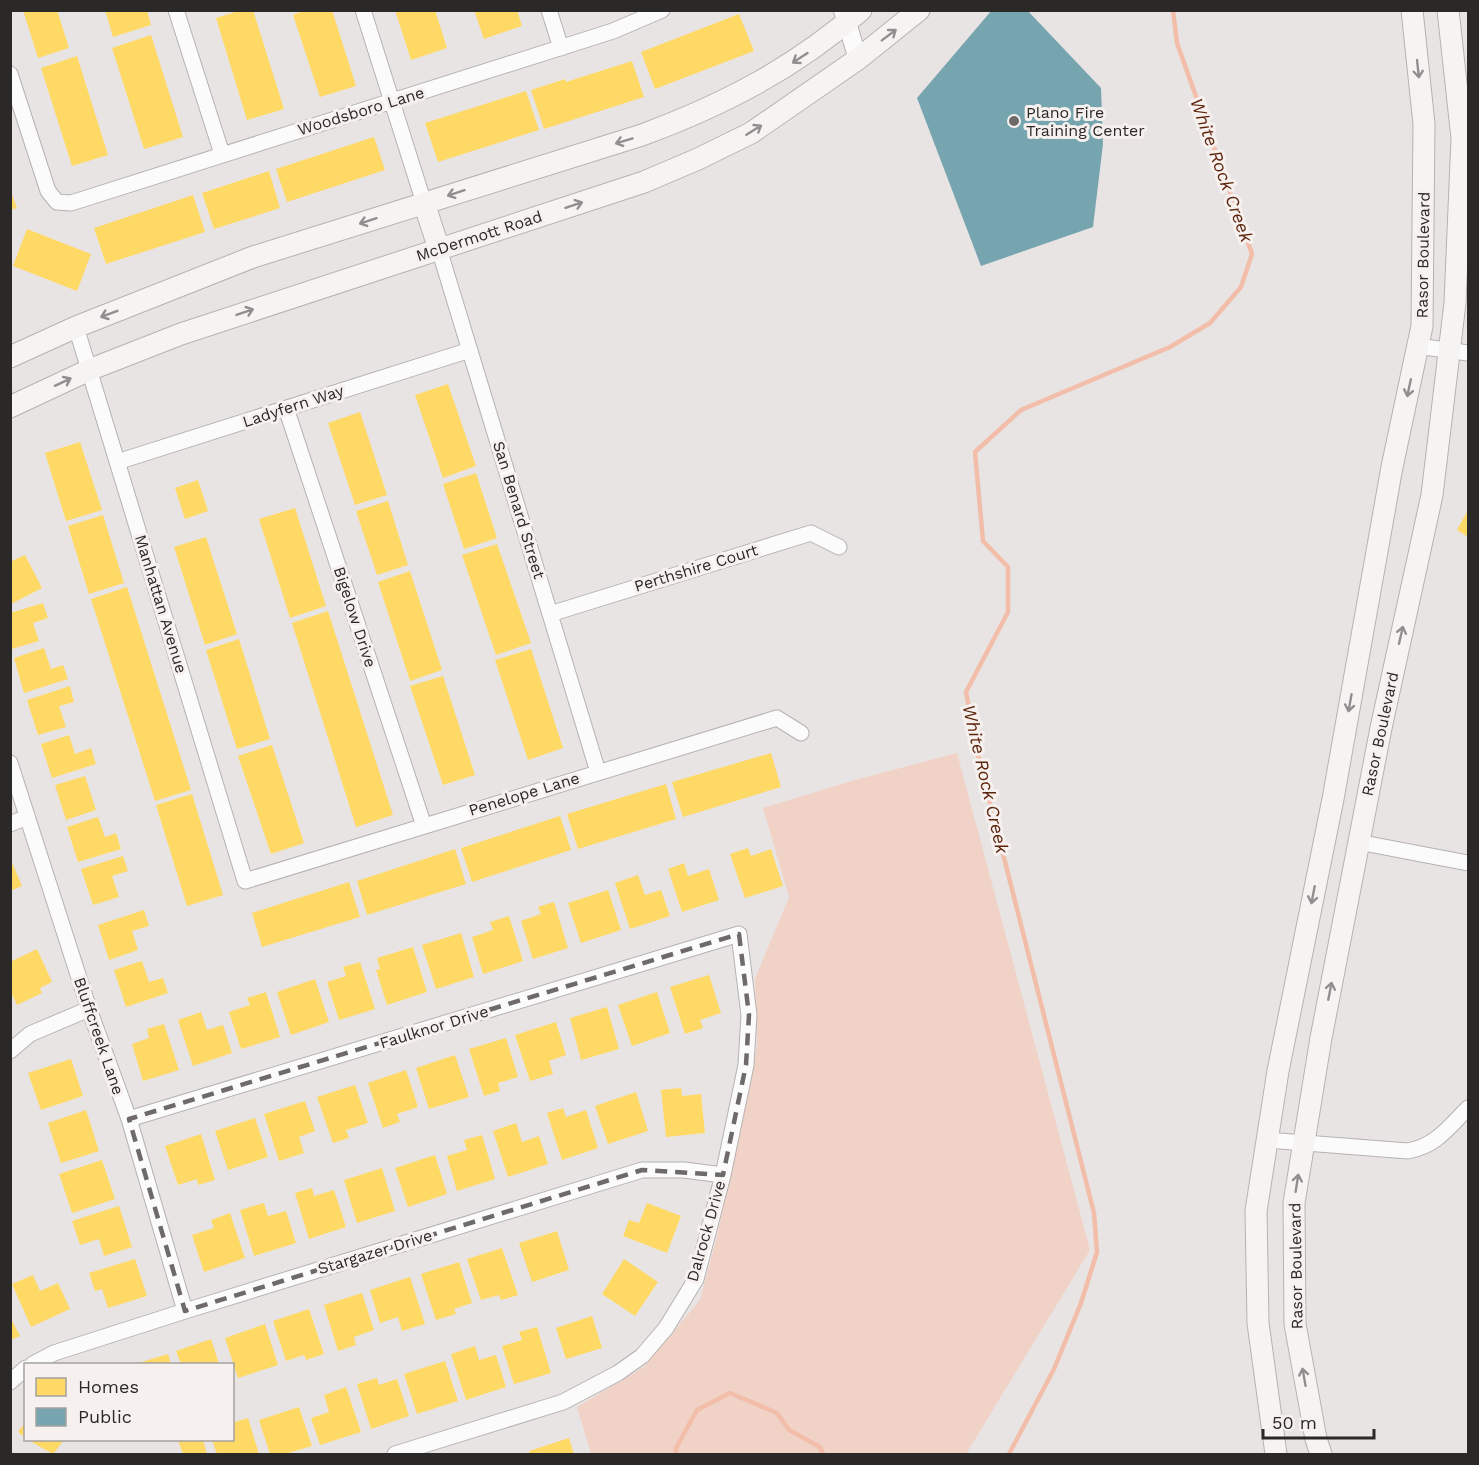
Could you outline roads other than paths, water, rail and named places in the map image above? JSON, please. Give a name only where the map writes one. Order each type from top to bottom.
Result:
[{"type":"main road","name":"McDermott Road","points":[[10,407],[89,370],[181,334],[644,182],[698,159],[751,133],[858,59],[919,10]]},
{"type":"main road","name":"Rasor Boulevard","points":[[1276,1455],[1258,1323],[1256,1211],[1278,1071],[1333,798],[1392,467],[1422,326],[1424,124],[1412,10]]},
{"type":"main road","name":"Rasor Boulevard","points":[[1321,1455],[1295,1324],[1294,1203],[1321,1038],[1380,728],[1432,495],[1459,351],[1455,303],[1462,138],[1448,10]]},
{"type":"main road","points":[[10,357],[76,327],[253,257],[642,135],[695,115],[775,73],[814,49],[850,15]]},
{"type":"main road","points":[[424,203],[439,249]]},
{"type":"street","points":[[176,10],[222,154]]},
{"type":"street","points":[[363,10],[424,203]]},
{"type":"street","points":[[549,10],[561,48]]},
{"type":"street","name":"Woodsboro Lane","points":[[10,74],[48,191],[57,202],[71,203],[561,48],[613,31],[662,10]]},
{"type":"street","points":[[850,15],[858,59]]},
{"type":"street","name":"San Benard Street","points":[[439,249],[598,772]]},
{"type":"street","name":"Manhattan Avenue","points":[[76,327],[245,881]]},
{"type":"street","points":[[1417,346],[1459,351]]},
{"type":"street","name":"Ladyfern Way","points":[[117,462],[470,350]]},
{"type":"street","name":"Bigelow Drive","points":[[286,408],[424,826]]},
{"type":"street","name":"Perthshire Court","points":[[550,614],[811,533],[839,547]]},
{"type":"street","name":"Penelope Lane","points":[[245,881],[777,718],[801,733]]},
{"type":"street","name":"Bluffcreek Lane","points":[[10,763],[89,1009],[129,1119],[185,1311]]},
{"type":"street","points":[[10,824],[27,817]]},
{"type":"street","points":[[1358,842],[1468,863]]},
{"type":"street","name":"Faulknor Drive","points":[[129,1119],[739,934]]},
{"type":"street","name":"Dalrock Drive","points":[[395,1455],[563,1402],[618,1373],[642,1356],[666,1328],[696,1279],[723,1175],[746,1065],[748,1015],[739,934]]},
{"type":"street","points":[[10,1051],[30,1034],[89,1009]]},
{"type":"street","points":[[1267,1140],[1408,1151],[1423,1148],[1436,1140],[1468,1108]]},
{"type":"street","name":"Stargazer Drive","points":[[36,1363],[54,1353],[185,1311],[642,1170],[684,1170],[723,1175]]},
{"type":"street","points":[[10,1382],[24,1370]]},
{"type":"waterway","name":"White Rock Creek","points":[[1009,1454],[1054,1369],[1081,1303],[1097,1252],[1094,1213],[979,759],[966,692],[1008,612],[1008,567],[983,541],[975,452],[1021,410],[1170,347],[1210,323],[1241,287],[1252,254],[1177,43],[1173,10]]},
{"type":"waterway","points":[[676,1454],[676,1448],[697,1410],[730,1393],[777,1413],[789,1430],[820,1447],[823,1454]]},
{"type":"place","name":"Plano Fire Training Center","points":[[1014,121]]}]
